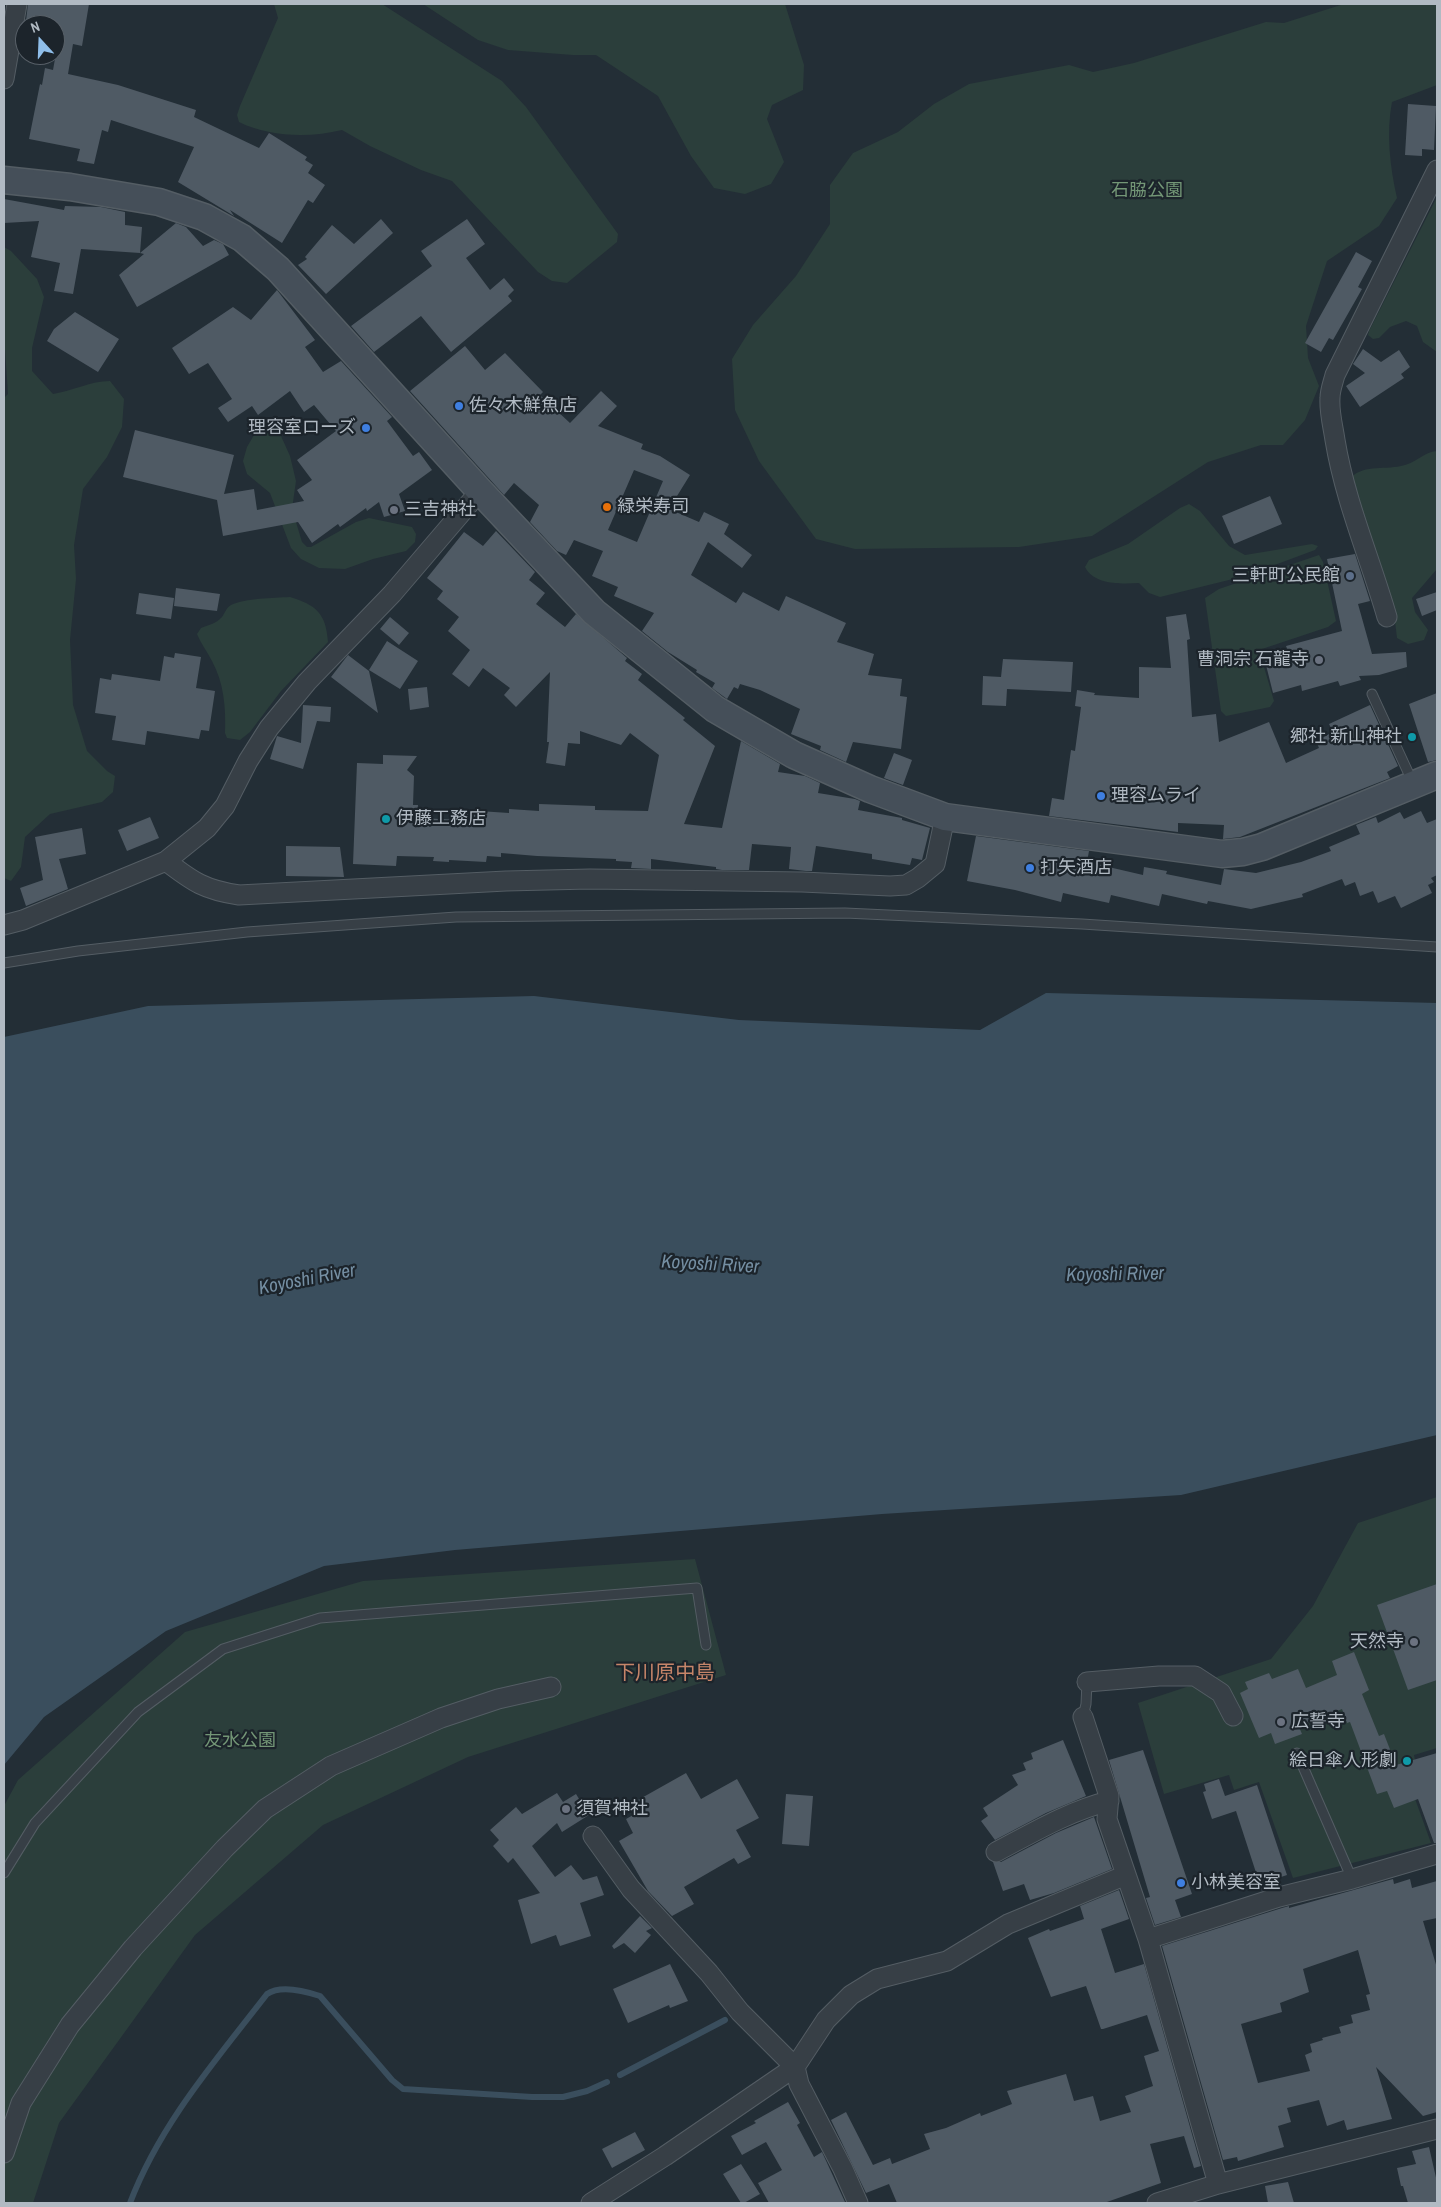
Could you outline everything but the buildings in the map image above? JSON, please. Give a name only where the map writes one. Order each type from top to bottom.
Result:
[{"type":"street","points":[[4,79],[18,4]]},
{"type":"street","points":[[1387,617],[1374,572],[1362,543],[1338,460],[1330,409],[1330,396],[1335,375],[1437,170]]},
{"type":"street","points":[[4,177],[159,202],[204,217],[242,238],[278,268],[480,491],[594,612],[715,709],[794,755],[870,789],[945,817],[1222,854],[1262,847],[1426,780]]},
{"type":"street","points":[[4,925],[23,920],[166,861],[206,828],[225,806],[248,761],[269,728],[307,682],[404,581],[480,491]]},
{"type":"street","points":[[166,861],[193,882],[216,892],[240,895],[486,882],[590,879],[802,882],[890,886],[906,884],[918,878],[934,864],[945,817]]},
{"type":"street","points":[[1087,1682],[1159,1676],[1195,1676],[1220,1692],[1233,1716]]},
{"type":"street","points":[[4,2153],[21,2103],[75,2019],[133,1948],[225,1848],[265,1808],[331,1766],[441,1718],[498,1699],[551,1687]]},
{"type":"street","points":[[1082,1717],[1109,1796],[1107,1818],[1148,1938],[1218,2184]]},
{"type":"street","points":[[996,1852],[1042,1827],[1096,1804],[1109,1801]]},
{"type":"street","points":[[593,1836],[631,1889],[709,1973],[740,2012],[795,2067],[799,2084],[843,2169],[858,2203]]},
{"type":"street","points":[[1148,1938],[1278,1897],[1352,1879],[1437,1854]]},
{"type":"street","points":[[591,2203],[795,2067],[826,2020],[851,1995],[877,1979],[947,1961],[1008,1924],[1126,1875]]},
{"type":"street","points":[[1166,2202],[1218,2184],[1437,2129]]},
{"type":"lane","points":[[1372,694],[1426,780]]},
{"type":"lane","points":[[4,963],[78,951],[247,932],[475,916],[845,912],[1082,924],[1437,946]]},
{"type":"lane","points":[[4,1874],[35,1822],[138,1712],[223,1648],[320,1618],[697,1588],[706,1645]]},
{"type":"lane","points":[[1082,1717],[1086,1704],[1087,1682]]},
{"type":"lane","points":[[1297,1753],[1352,1879]]},
{"type":"green space","points":[[274,4],[382,4],[502,81],[526,107],[618,234],[617,242],[567,283],[552,281],[538,272],[452,181],[421,170],[370,146],[342,130],[330,133],[290,135],[263,131],[239,122],[237,115],[240,106],[278,18]]},
{"type":"green space","points":[[423,4],[785,4],[804,65],[803,90],[772,105],[767,119],[784,162],[771,184],[745,194],[714,188],[691,156],[658,96],[596,55],[508,50],[478,40]]},
{"type":"green space","name":"石脇公園","points":[[1344,4],[1437,4],[1437,85],[1392,102],[1389,126],[1390,150],[1397,198],[1379,226],[1327,261],[1306,326],[1308,358],[1319,386],[1305,420],[1283,445],[1261,445],[1208,462],[1092,536],[1019,547],[855,549],[816,539],[759,461],[735,410],[732,359],[753,325],[796,276],[830,224],[830,185],[853,153],[898,132],[934,104],[969,84],[1069,65],[1093,72],[1134,63],[1266,22],[1284,23]]},
{"type":"green space","points":[[1437,197],[1437,352],[1423,342],[1417,326],[1406,321],[1390,327],[1379,338],[1373,339],[1368,335],[1369,331]]},
{"type":"green space","points":[[4,247],[11,251],[37,279],[44,297],[32,348],[32,371],[53,394],[110,381],[124,399],[122,427],[107,457],[83,489],[74,545],[76,579],[70,640],[73,705],[87,751],[107,771],[115,776],[113,792],[102,802],[50,814],[25,837],[21,867],[11,881],[4,878],[4,398],[8,394],[4,335]]},
{"type":"green space","points":[[268,432],[281,436],[290,456],[296,481],[292,509],[302,542],[307,547],[311,547],[356,522],[369,518],[412,527],[416,534],[415,542],[406,551],[373,559],[345,569],[319,568],[301,559],[291,548],[270,493],[247,474],[243,461],[247,447],[254,435]]},
{"type":"green space","points":[[1437,451],[1437,569],[1412,598],[1415,612],[1428,630],[1424,640],[1408,644],[1397,638],[1394,613],[1349,480],[1354,475],[1366,470],[1406,465],[1427,453]]},
{"type":"green space","points":[[1189,504],[1200,511],[1229,546],[1245,555],[1312,544],[1318,546],[1315,550],[1245,576],[1160,597],[1149,593],[1139,583],[1116,583],[1101,580],[1089,573],[1085,567],[1089,560],[1128,544],[1180,508]]},
{"type":"green space","points":[[1319,555],[1323,562],[1336,621],[1328,627],[1259,650],[1274,701],[1270,707],[1226,716],[1221,711],[1205,598],[1219,589]]},
{"type":"green space","points":[[290,597],[307,603],[318,612],[325,624],[328,642],[281,691],[250,732],[240,740],[227,738],[225,733],[223,696],[219,678],[197,634],[201,628],[220,619],[231,605],[252,600]]},
{"type":"green space","points":[[1437,1497],[1437,1748],[1414,1755],[1421,1792],[1414,1796],[1431,1843],[1293,1878],[1259,1782],[1234,1790],[1229,1775],[1164,1794],[1138,1703],[1271,1659],[1313,1606],[1358,1523]]},
{"type":"green space","name":"友水公園","points":[[695,1559],[726,1675],[468,1757],[323,1825],[195,1935],[59,2123],[33,2203],[4,2203],[4,1806],[18,1780],[185,1632],[363,1581]]},
{"type":"water","name":"Koyoshi River","points":[[1046,993],[1437,1003],[1437,1435],[1181,1495],[882,1514],[455,1550],[324,1566],[166,1631],[44,1717],[4,1765],[4,1037],[148,1006],[534,996],[739,1020],[980,1030]]},
{"type":"waterway","points":[[130,2203],[142,2174],[173,2120],[228,2043],[267,1994],[272,1991],[286,1989],[320,1996],[392,2080],[403,2089],[532,2097],[563,2097],[587,2091],[607,2082]]},
{"type":"waterway","points":[[620,2075],[725,2020]]},
{"type":"place","name":"佐々木鮮魚店","points":[[459,406]]},
{"type":"place","name":"理容室ローズ","points":[[366,428]]},
{"type":"place","name":"緑栄寿司","points":[[607,507]]},
{"type":"place","name":"三吉神社","points":[[394,510]]},
{"type":"place","name":"三軒町公民館","points":[[1350,576]]},
{"type":"place","name":"曹洞宗 石龍寺","points":[[1319,660]]},
{"type":"place","name":"郷社 新山神社","points":[[1412,737]]},
{"type":"place","name":"理容ムライ","points":[[1101,796]]},
{"type":"place","name":"伊藤工務店","points":[[386,819]]},
{"type":"place","name":"打矢酒店","points":[[1030,868]]},
{"type":"place","name":"天然寺","points":[[1414,1642]]},
{"type":"place","name":"広誓寺","points":[[1281,1722]]},
{"type":"place","name":"絵日傘人形劇","points":[[1407,1761]]},
{"type":"place","name":"須賀神社","points":[[566,1809]]},
{"type":"place","name":"小林美容室","points":[[1181,1883]]},
{"type":"district","name":"下川原中島","points":[[665,1674]]}]
